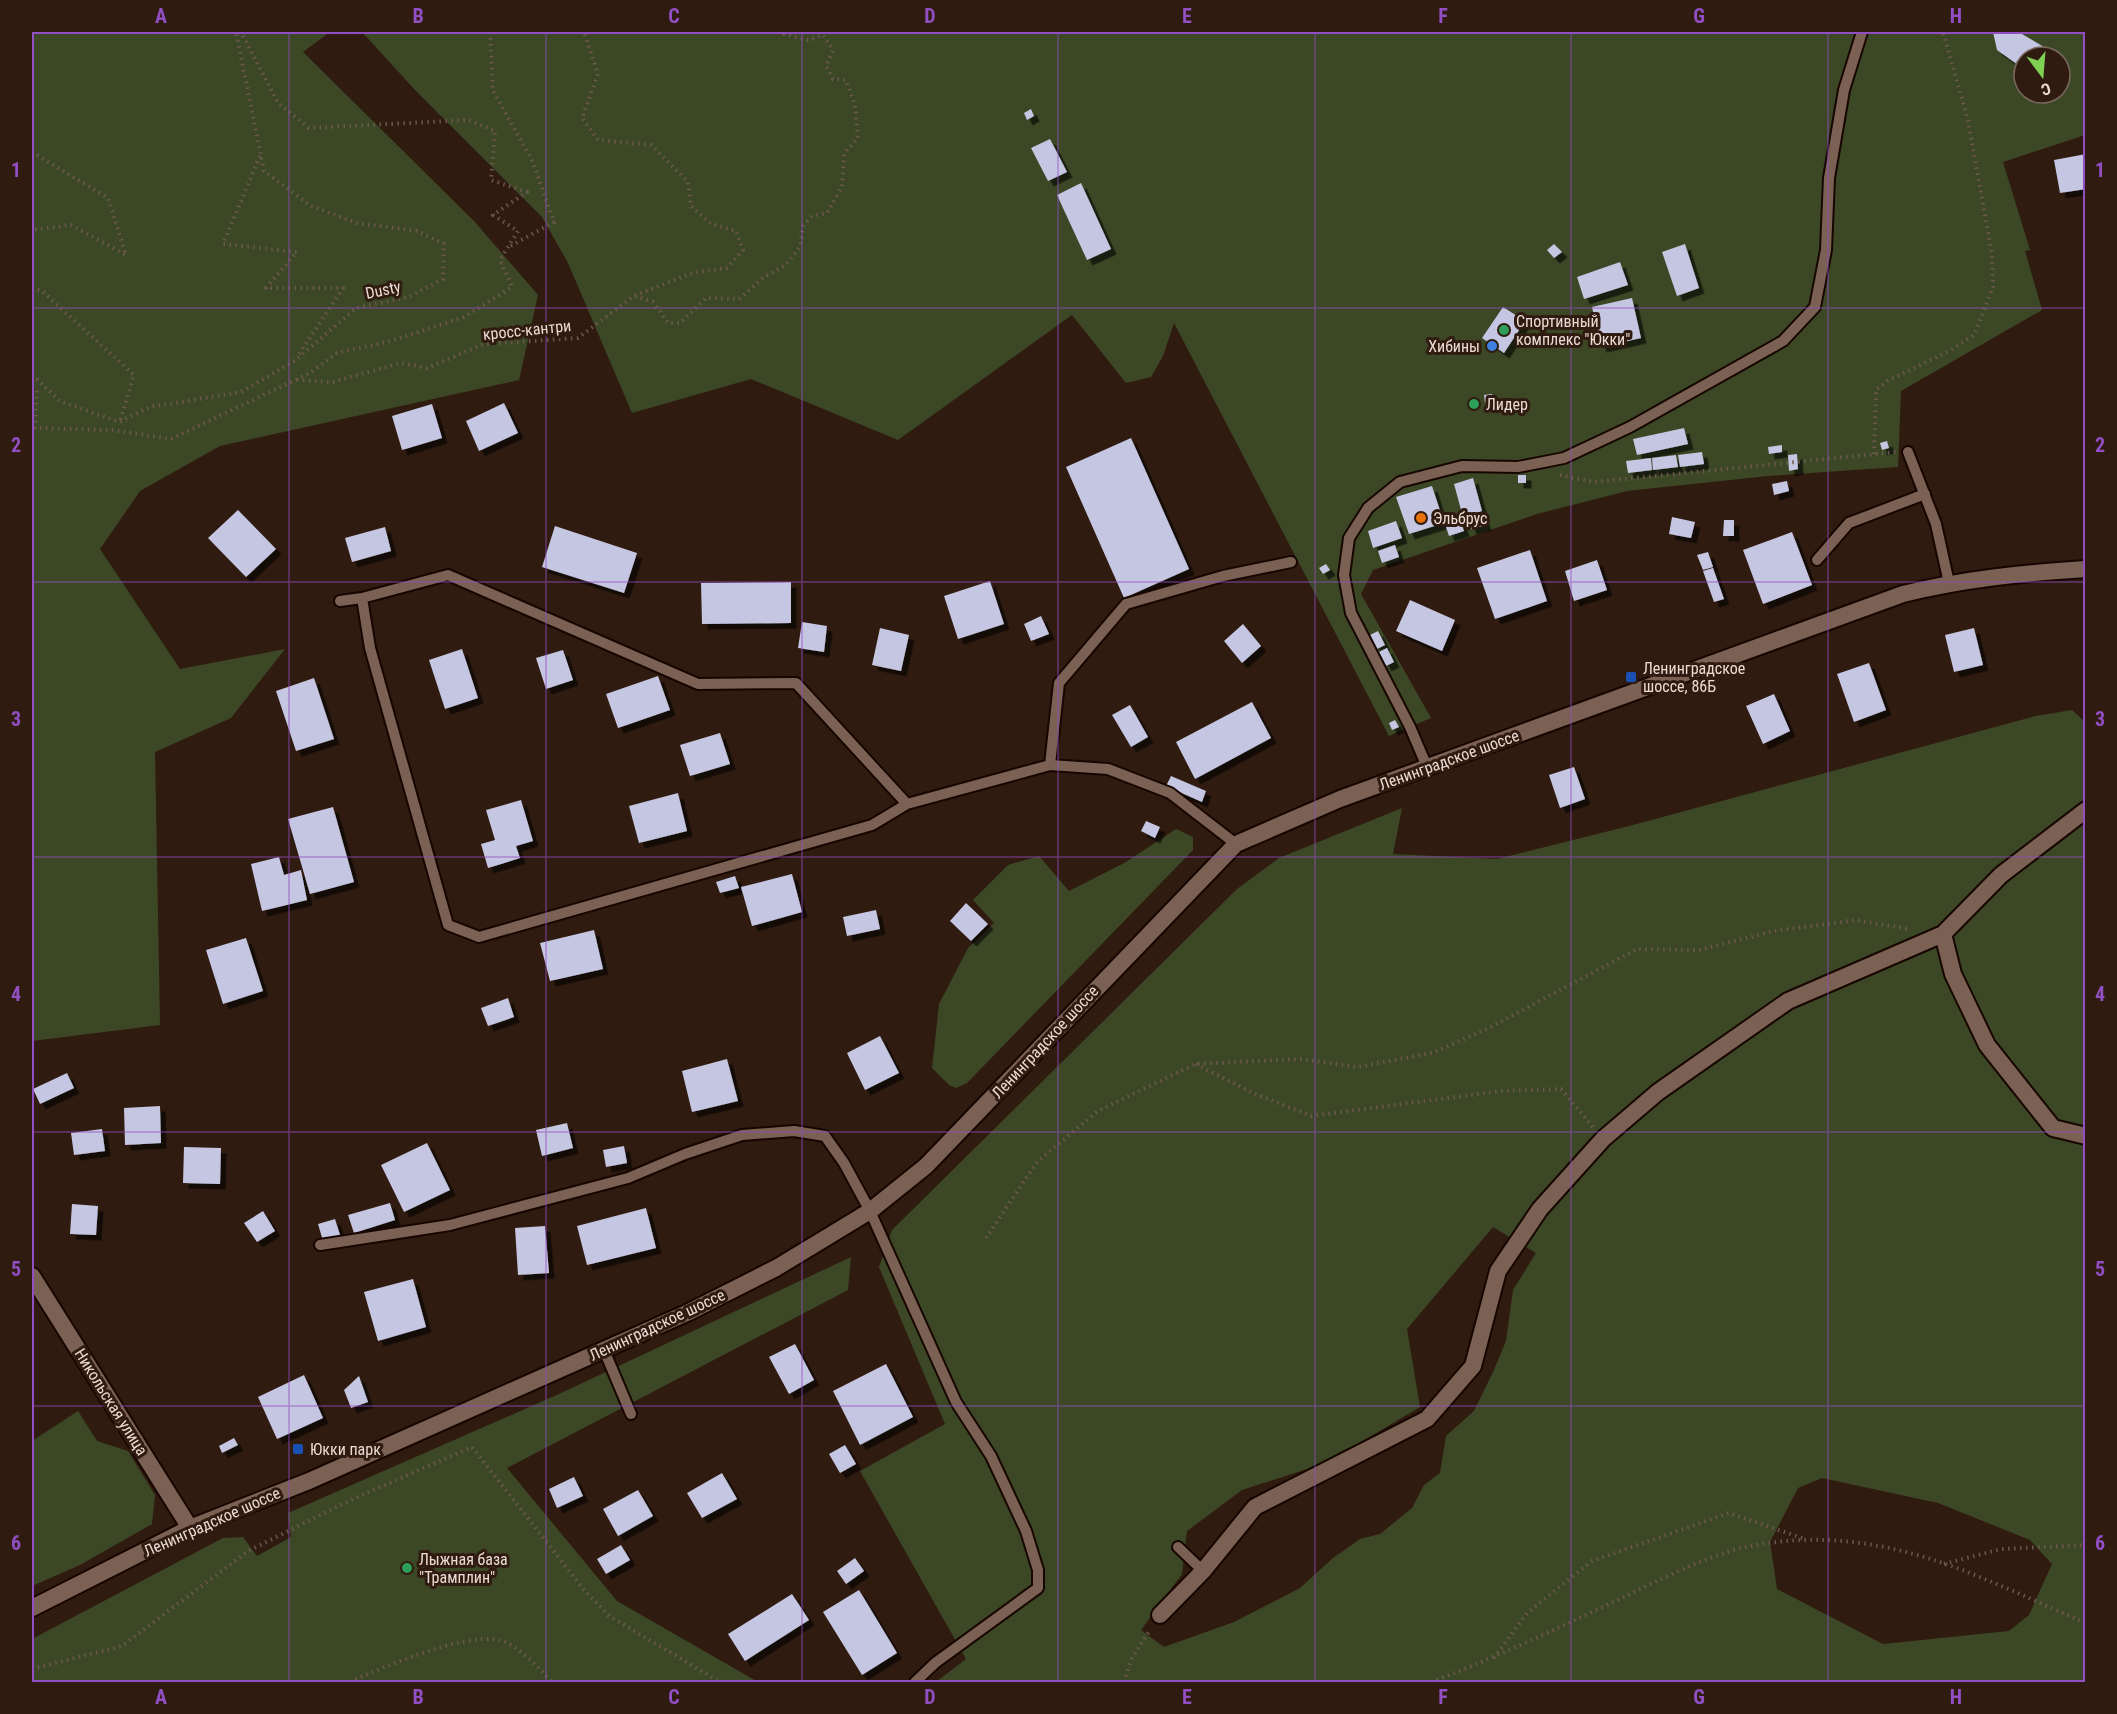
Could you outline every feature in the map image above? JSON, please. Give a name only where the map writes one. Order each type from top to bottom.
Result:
[{"type":"main road","name":"Ленинградское шоссе","points":[[32,1608],[190,1528],[328,1472],[689,1312],[776,1268],[870,1211],[926,1166],[1236,844],[1340,799],[1428,769],[1903,594],[1950,583],[2006,574],[2085,569]]},
{"type":"main road","points":[[1160,1615],[1203,1571],[1255,1507],[1427,1419],[1473,1366],[1498,1271],[1540,1209],[1603,1139],[1658,1092],[1788,1001],[1943,934],[2001,875],[2085,810]]},
{"type":"main road","points":[[1943,934],[1953,974],[1988,1045],[2053,1128],[2085,1136]]},
{"type":"main road","name":"Никольская улица","points":[[32,1276],[190,1528]]},
{"type":"lane","points":[[1428,769],[1410,727],[1351,613],[1344,575],[1349,538],[1368,508],[1400,482],[1462,466],[1518,467],[1564,458],[1629,427],[1783,341],[1815,307],[1826,250],[1829,178],[1844,90],[1862,32]]},
{"type":"lane","points":[[1908,452],[1925,494],[1941,544],[1950,583]]},
{"type":"lane","points":[[1817,560],[1849,523],[1925,494]]},
{"type":"lane","points":[[1050,765],[1059,684],[1126,604],[1223,576],[1291,562]]},
{"type":"lane","points":[[340,601],[362,598],[448,575],[698,684],[796,683],[907,804]]},
{"type":"lane","points":[[362,598],[370,648],[448,925],[479,937],[872,825],[907,804],[1050,765],[1108,769],[1170,793],[1236,844]]},
{"type":"lane","points":[[320,1245],[450,1225],[628,1178],[685,1154],[742,1135],[794,1131],[825,1137],[844,1163],[870,1211],[956,1402],[991,1456],[1026,1531],[1038,1570],[1038,1588],[912,1682]]},
{"type":"lane","points":[[604,1350],[631,1414]]},
{"type":"lane","points":[[1178,1547],[1203,1571]]},
{"type":"path","name":"Dusty","points":[[119,422],[150,406],[241,392],[296,360],[356,308],[409,297],[443,279],[444,244],[417,231],[357,223],[311,206],[264,171],[236,32]]},
{"type":"path","points":[[32,389],[37,390],[35,428],[112,430],[171,439],[297,380],[337,353],[391,341],[465,317],[512,287],[500,260],[518,231],[493,215],[526,192],[491,180],[495,131],[468,120],[309,128],[278,104],[241,32]]},
{"type":"path","points":[[490,32],[493,91],[532,160],[554,222],[507,249]]},
{"type":"path","name":"кросс-кантри","points":[[297,380],[333,382],[401,363],[427,368],[484,344],[578,338],[634,296],[692,273],[727,268],[743,250],[736,231],[711,224],[691,206],[688,182],[651,145],[598,140],[587,126],[582,118],[598,74],[584,32]]},
{"type":"path","points":[[634,296],[653,302],[668,323],[680,323],[706,298],[739,299],[764,277],[786,265],[800,247],[803,226],[812,216],[827,213],[842,187],[844,154],[858,138],[855,105],[846,80],[833,79],[826,66],[833,50],[823,35],[808,40],[784,34],[785,32]]},
{"type":"path","points":[[1874,454],[1876,390],[1887,381],[1951,350],[1974,335],[1993,287],[1992,254],[1968,120],[1943,32]]},
{"type":"path","points":[[32,152],[108,198],[126,255],[71,225],[32,230]]},
{"type":"path","points":[[261,154],[223,244],[297,252],[266,288],[343,288],[296,360]]},
{"type":"path","points":[[32,288],[42,291],[134,375],[119,422],[60,401],[32,375]]},
{"type":"path","points":[[1594,482],[1908,452]]},
{"type":"path","points":[[986,1238],[1037,1162],[1089,1118],[1098,1111],[1196,1064],[1300,1059],[1357,1067],[1432,1053],[1489,1028],[1637,949],[1699,950],[1774,931],[1857,920],[1911,929]]},
{"type":"path","points":[[1196,1064],[1253,1093],[1311,1116],[1502,1090],[1561,1089],[1603,1139]]},
{"type":"path","points":[[32,1669],[122,1646],[248,1551],[352,1499],[472,1447],[585,1591],[609,1616],[720,1683]]},
{"type":"path","points":[[1493,1659],[1527,1613],[1592,1561],[1729,1513],[1806,1539],[1874,1545],[1944,1564],[1990,1581],[2085,1623]]},
{"type":"path","points":[[1431,1683],[1493,1659],[1656,1581],[1734,1550],[1806,1539]]},
{"type":"path","points":[[1944,1564],[2001,1549],[2085,1545]]},
{"type":"path","points":[[1124,1683],[1132,1659],[1160,1615]]},
{"type":"path","points":[[350,1683],[424,1653],[477,1639],[501,1640],[532,1661],[552,1683]]},
{"type":"green space","points":[[32,32],[330,32],[303,52],[474,221],[538,295],[519,380],[220,446],[140,491],[100,549],[180,669],[285,649],[231,718],[155,752],[160,1025],[32,1041]]},
{"type":"green space","points":[[362,32],[2085,32],[2085,135],[2003,162],[2030,250],[2025,251],[2042,310],[1901,391],[1898,467],[1768,476],[1627,491],[1537,514],[1373,570],[1361,594],[1431,718],[1389,736],[1174,323],[1163,356],[1151,377],[1126,383],[1072,315],[898,440],[751,379],[632,413],[568,263],[542,217],[416,91]]},
{"type":"green space","points":[[2072,710],[2085,722],[2085,1682],[936,1682],[966,1659],[860,1471],[945,1424],[879,1267],[892,1230],[1237,889],[1279,858],[1402,808],[1393,854],[1497,859],[1633,825],[2036,716]],"holes":[[[1493,1227],[1536,1253],[1513,1290],[1506,1341],[1493,1372],[1474,1411],[1446,1436],[1440,1473],[1424,1485],[1412,1508],[1380,1534],[1360,1539],[1333,1558],[1300,1588],[1234,1622],[1164,1647],[1141,1630],[1182,1574],[1187,1531],[1242,1490],[1326,1463],[1420,1407],[1407,1329]],[[1822,1478],[1938,1503],[2030,1540],[2052,1564],[2029,1615],[2009,1631],[1883,1644],[1777,1589],[1770,1542],[1798,1488]]]},
{"type":"green space","points":[[1176,829],[1193,837],[1193,850],[967,1083],[956,1088],[949,1085],[932,1068],[939,1004],[968,948],[994,923],[973,900],[1008,865],[1039,856],[1069,891],[1126,862]]},
{"type":"green space","points":[[851,1257],[848,1290],[507,1468],[617,1601],[758,1682],[32,1682],[32,1639],[223,1538],[243,1537],[257,1556],[291,1537],[288,1513],[559,1394]]},
{"type":"green space","points":[[78,1411],[97,1441],[128,1451],[155,1495],[152,1524],[80,1565],[32,1586],[32,1441]]},
{"type":"building","points":[[1993,32],[2023,32],[2022,34],[2041,45],[2012,45],[2012,61],[1997,50]]},
{"type":"building","points":[[1031,109],[1034,116],[1027,120],[1024,113]]},
{"type":"building","points":[[1050,139],[1067,172],[1048,181],[1031,148]]},
{"type":"building","points":[[2086,154],[2086,189],[2060,193],[2054,160]]},
{"type":"building","points":[[1081,183],[1111,249],[1087,260],[1057,195]]},
{"type":"building","points":[[1554,244],[1562,252],[1554,258],[1547,250]]},
{"type":"building","points":[[1685,244],[1699,288],[1677,296],[1662,252]]},
{"type":"building","points":[[1620,262],[1628,285],[1584,299],[1577,277]]},
{"type":"building","points":[[1632,298],[1641,338],[1601,347],[1592,307]]},
{"type":"building","name":"Спортивный комплекс \"Юкки\"","points":[[1503,307],[1525,321],[1504,353],[1482,338]]},
{"type":"building","points":[[1492,394],[1493,402],[1485,403],[1484,395]]},
{"type":"building","points":[[504,403],[518,433],[479,451],[466,421]]},
{"type":"building","points":[[432,404],[442,438],[402,450],[392,416]]},
{"type":"building","points":[[1684,428],[1688,444],[1637,455],[1633,439]]},
{"type":"building","points":[[1131,438],[1189,569],[1124,598],[1066,467]]},
{"type":"building","points":[[1887,441],[1889,448],[1882,450],[1880,443]]},
{"type":"building","points":[[1782,445],[1782,452],[1769,454],[1768,447]]},
{"type":"building","points":[[1702,452],[1704,464],[1680,467],[1678,455]]},
{"type":"building","points":[[1797,454],[1798,469],[1789,471],[1788,455]]},
{"type":"building","points":[[1676,455],[1678,467],[1653,470],[1652,458]]},
{"type":"building","points":[[1651,458],[1652,470],[1628,473],[1626,461]]},
{"type":"building","points":[[1518,475],[1526,475],[1526,483],[1518,483]]},
{"type":"building","points":[[1473,478],[1482,511],[1463,517],[1454,484]]},
{"type":"building","points":[[1787,481],[1789,491],[1774,495],[1772,484]]},
{"type":"building","points":[[1432,486],[1444,523],[1409,534],[1396,497]]},
{"type":"building","points":[[238,510],[276,549],[246,577],[208,538]]},
{"type":"building","points":[[1483,516],[1486,525],[1471,529],[1468,521]]},
{"type":"building","points":[[1672,517],[1695,522],[1691,538],[1669,534]]},
{"type":"building","points":[[1724,520],[1734,520],[1734,536],[1723,536]]},
{"type":"building","points":[[1396,521],[1402,538],[1373,548],[1368,531]]},
{"type":"building","points":[[1461,523],[1464,531],[1449,536],[1446,527]]},
{"type":"building","points":[[555,526],[637,553],[624,593],[542,567]]},
{"type":"building","points":[[385,527],[391,551],[352,562],[345,538]]},
{"type":"building","points":[[1792,532],[1812,585],[1763,604],[1743,550]]},
{"type":"building","points":[[1395,545],[1399,557],[1382,563],[1378,551]]},
{"type":"building","points":[[1530,550],[1547,601],[1495,619],[1477,568]]},
{"type":"building","points":[[1708,552],[1713,567],[1703,570],[1697,555]]},
{"type":"building","points":[[1597,560],[1607,590],[1574,601],[1565,571]]},
{"type":"building","points":[[1326,564],[1330,570],[1323,574],[1319,568]]},
{"type":"building","points":[[1713,568],[1724,599],[1714,602],[1703,571]]},
{"type":"building","points":[[990,581],[1004,624],[958,639],[944,596]]},
{"type":"building","points":[[791,582],[791,623],[702,624],[701,583]]},
{"type":"building","points":[[1410,600],[1455,620],[1442,651],[1396,631]]},
{"type":"building","points":[[1041,616],[1049,634],[1031,641],[1024,624]]},
{"type":"building","points":[[802,622],[827,626],[824,652],[798,648]]},
{"type":"building","points":[[1243,624],[1261,646],[1242,663],[1224,641]]},
{"type":"building","points":[[880,628],[909,635],[901,671],[872,665]]},
{"type":"building","points":[[1974,628],[1983,665],[1954,672],[1945,635]]},
{"type":"building","points":[[1378,631],[1385,645],[1377,649],[1370,635]]},
{"type":"building","points":[[1387,648],[1394,662],[1386,666],[1379,652]]},
{"type":"building","points":[[462,649],[478,698],[445,709],[429,660]]},
{"type":"building","points":[[563,650],[573,680],[546,689],[536,658]]},
{"type":"building","points":[[1869,663],[1886,710],[1854,722],[1837,674]]},
{"type":"building","points":[[658,676],[670,710],[618,728],[606,694]]},
{"type":"building","points":[[314,678],[334,739],[296,751],[276,691]]},
{"type":"building","points":[[1774,694],[1790,731],[1763,744],[1746,706]]},
{"type":"building","points":[[1252,702],[1271,738],[1195,779],[1176,742]]},
{"type":"building","points":[[1130,705],[1148,737],[1131,747],[1112,715]]},
{"type":"building","points":[[1395,720],[1399,727],[1392,730],[1389,723]]},
{"type":"building","points":[[720,733],[730,764],[690,776],[680,745]]},
{"type":"building","points":[[1574,767],[1585,799],[1560,808],[1549,775]]},
{"type":"building","points":[[1171,776],[1206,791],[1202,802],[1166,786]]},
{"type":"building","points":[[678,793],[687,831],[639,843],[629,806]]},
{"type":"building","points":[[521,800],[533,841],[516,846],[520,858],[488,868],[481,844],[495,840],[486,810]]},
{"type":"building","points":[[333,807],[354,882],[310,894],[288,819]]},
{"type":"building","points":[[1146,821],[1160,827],[1155,838],[1141,831]]},
{"type":"building","points":[[279,857],[284,875],[301,870],[307,900],[262,911],[251,864]]},
{"type":"building","points":[[792,874],[802,912],[752,926],[741,887]]},
{"type":"building","points":[[735,876],[739,888],[720,893],[716,882]]},
{"type":"building","points":[[966,903],[988,924],[971,941],[950,921]]},
{"type":"building","points":[[876,910],[880,929],[847,936],[843,917]]},
{"type":"building","points":[[594,930],[603,969],[550,981],[540,943]]},
{"type":"building","points":[[246,938],[263,991],[223,1004],[206,950]]},
{"type":"building","points":[[508,998],[514,1017],[488,1026],[481,1008]]},
{"type":"building","points":[[880,1036],[899,1073],[865,1090],[847,1053]]},
{"type":"building","points":[[727,1059],[738,1101],[692,1112],[682,1071]]},
{"type":"building","points":[[67,1073],[74,1088],[40,1104],[33,1089]]},
{"type":"building","points":[[160,1106],[161,1143],[125,1145],[124,1108]]},
{"type":"building","points":[[567,1123],[573,1148],[542,1156],[536,1130]]},
{"type":"building","points":[[102,1129],[105,1151],[74,1155],[71,1133]]},
{"type":"building","points":[[427,1143],[450,1190],[404,1212],[381,1165]]},
{"type":"building","points":[[624,1146],[627,1163],[606,1167],[603,1150]]},
{"type":"building","points":[[184,1147],[221,1148],[220,1184],[183,1183]]},
{"type":"building","points":[[390,1203],[395,1220],[354,1233],[348,1215]]},
{"type":"building","points":[[72,1204],[98,1206],[96,1235],[70,1234]]},
{"type":"building","points":[[646,1208],[656,1248],[587,1265],[577,1226]]},
{"type":"building","points":[[263,1211],[275,1231],[257,1242],[244,1223]]},
{"type":"building","points":[[335,1219],[340,1235],[323,1241],[318,1224]]},
{"type":"building","points":[[545,1226],[549,1273],[518,1275],[515,1228]]},
{"type":"building","points":[[413,1279],[426,1327],[378,1341],[364,1292]]},
{"type":"building","points":[[795,1344],[814,1380],[789,1394],[769,1357]]},
{"type":"building","points":[[886,1364],[913,1417],[860,1445],[833,1391]]},
{"type":"building","points":[[304,1375],[323,1418],[277,1439],[258,1397]]},
{"type":"building","points":[[359,1376],[368,1402],[351,1408],[344,1390]]},
{"type":"building","points":[[234,1438],[238,1445],[222,1453],[219,1446]]},
{"type":"building","points":[[845,1445],[856,1464],[840,1473],[829,1454]]},
{"type":"building","points":[[722,1473],[737,1499],[702,1518],[687,1493]]},
{"type":"building","points":[[574,1477],[583,1496],[557,1508],[549,1489]]},
{"type":"building","points":[[638,1490],[653,1516],[618,1536],[603,1509]]},
{"type":"building","points":[[621,1545],[630,1560],[606,1574],[597,1559]]},
{"type":"building","points":[[855,1558],[864,1571],[846,1584],[837,1571]]},
{"type":"building","points":[[859,1590],[897,1653],[862,1675],[823,1612]]},
{"type":"building","points":[[792,1594],[809,1620],[745,1661],[728,1634]]},
{"type":"place","name":"Спортивный комплекс \"Юкки\"","points":[[1504,330]]},
{"type":"place","name":"Хибины","points":[[1492,346]]},
{"type":"place","name":"Лидер","points":[[1474,404]]},
{"type":"place","name":"Эльбрус","points":[[1421,518]]},
{"type":"place","name":"Ленинградское шоссе, 86Б","points":[[1631,677]]},
{"type":"place","name":"Юкки парк","points":[[298,1449]]},
{"type":"place","name":"Лыжная база \"Трамплин\"","points":[[407,1568]]}]
